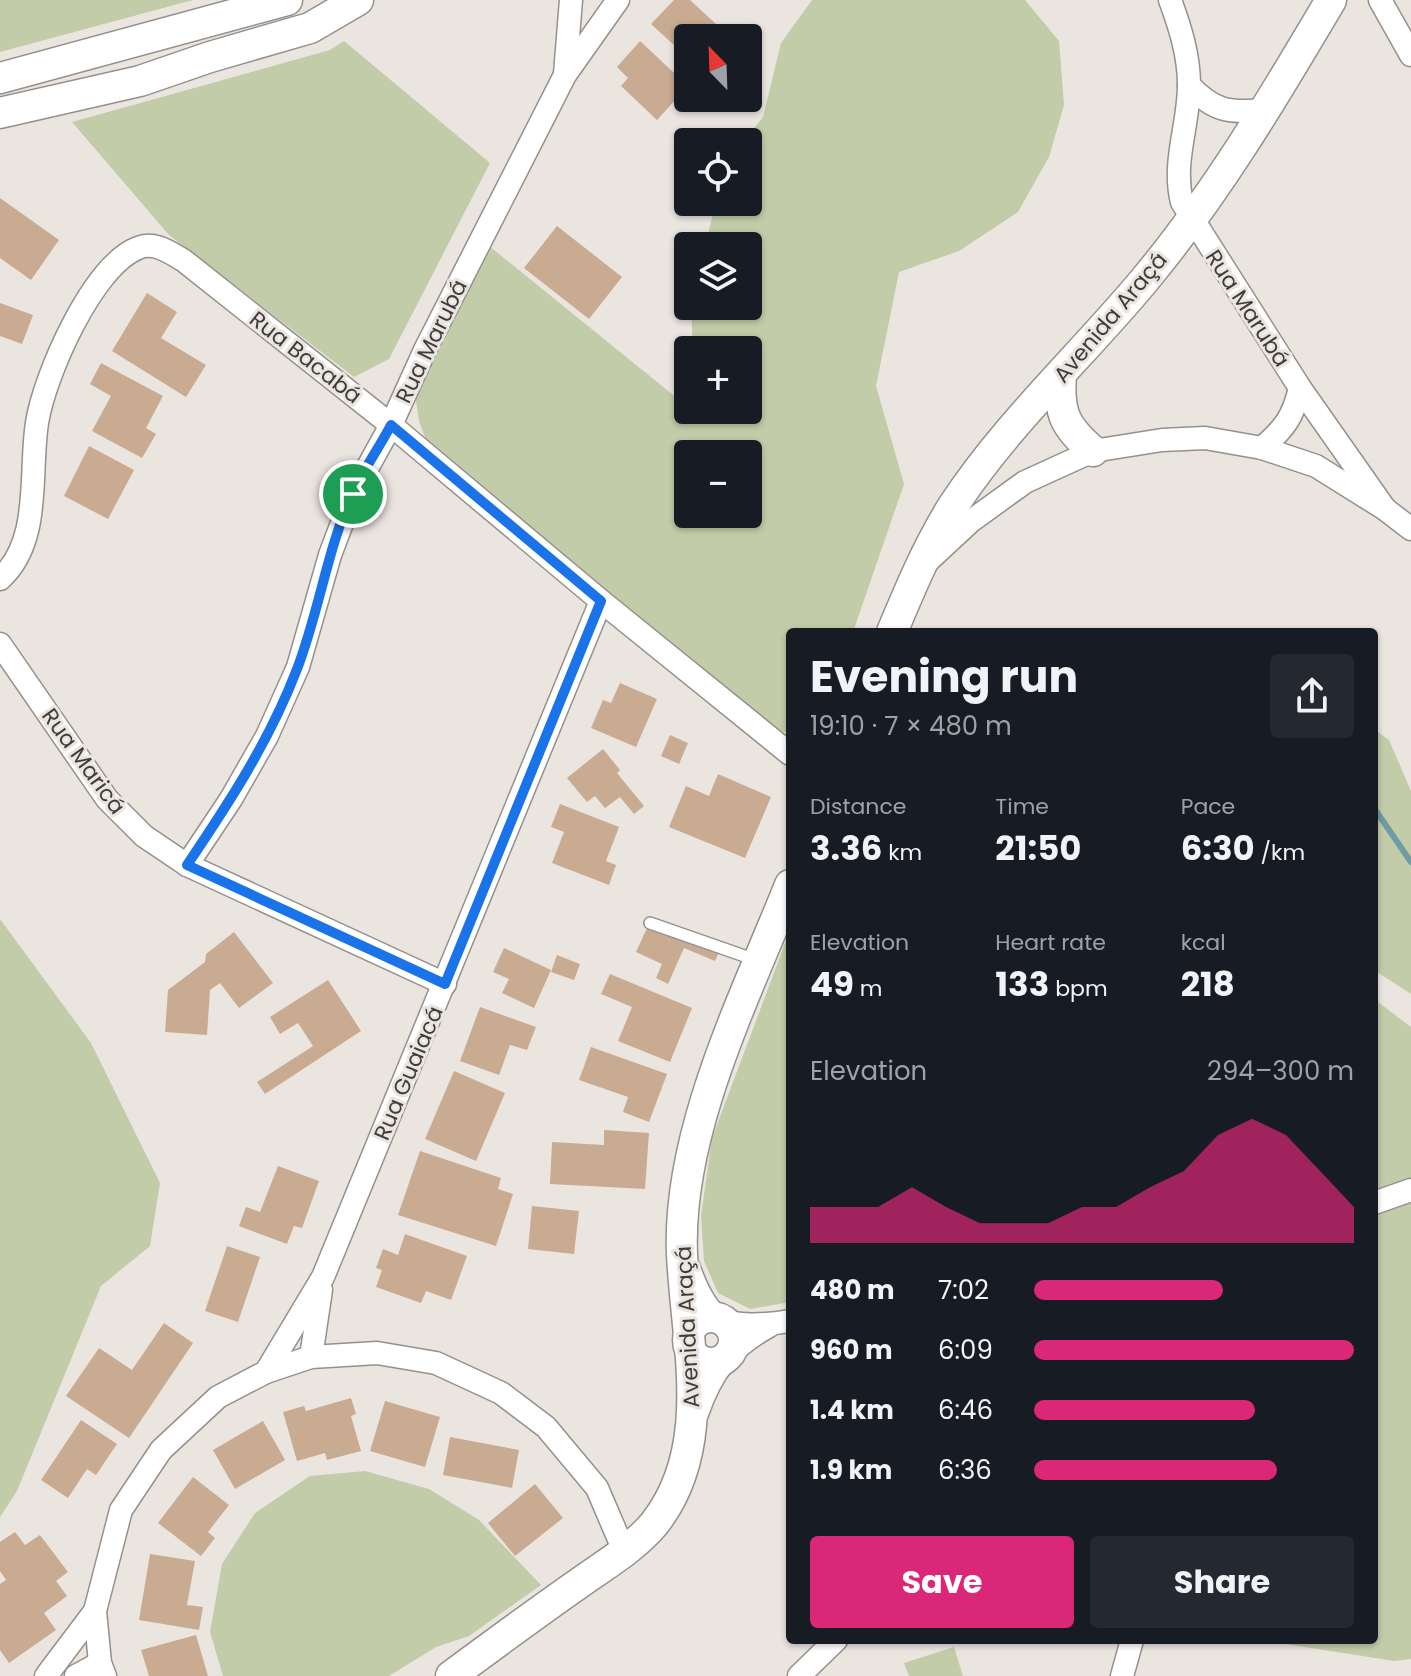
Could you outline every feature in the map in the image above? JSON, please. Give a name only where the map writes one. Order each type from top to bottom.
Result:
[{"type":"street","points":[[0,78],[287,0]]},
{"type":"street","points":[[0,113],[133,82],[310,28],[358,0]]},
{"type":"street","points":[[565,75],[571,0]]},
{"type":"street","name":"Rua Marubá","points":[[187,865],[231,799],[267,736],[298,667],[330,555],[353,494],[391,425],[425,350],[565,75],[618,0]]},
{"type":"street","name":"Rua Marubá","points":[[1170,0],[1183,37],[1189,85],[1177,170],[1182,202],[1300,388],[1385,509]]},
{"type":"street","name":"Avenida Araçá","points":[[894,628],[917,572],[953,507],[989,458],[1143,282],[1191,220],[1225,173],[1331,0]]},
{"type":"street","points":[[1380,0],[1411,55]]},
{"type":"street","points":[[122,45],[133,82]]},
{"type":"street","points":[[1189,85],[1203,100],[1221,110],[1265,110]]},
{"type":"street","name":"Rua Bacabá","points":[[0,579],[24,544],[32,495],[37,421],[59,353],[87,299],[117,261],[139,247],[159,246],[183,260],[391,425],[786,751]]},
{"type":"street","points":[[1061,375],[1059,398],[1063,417],[1075,435],[1093,451]]},
{"type":"street","points":[[1262,448],[1281,431],[1295,411],[1300,388]]},
{"type":"street","points":[[917,572],[971,521],[1025,482],[1093,451],[1162,440],[1205,438],[1262,448],[1316,466],[1411,529]]},
{"type":"street","name":"Rua Guaiacá","points":[[266,1372],[323,1277],[601,601]]},
{"type":"street","name":"Rua Maricá","points":[[0,644],[107,799],[144,836],[187,865],[445,984]]},
{"type":"street","name":"Avenida Araçá","points":[[451,1676],[624,1551],[653,1524],[684,1468],[691,1432],[693,1391],[682,1251],[695,1134],[720,1061],[786,895]]},
{"type":"street","points":[[1378,1202],[1411,1190]]},
{"type":"street","points":[[682,1251],[703,1299],[731,1329],[733,1336],[733,1344],[703,1396],[691,1432]]},
{"type":"street","name":"Rua Guaiacá","points":[[311,1357],[323,1277]]},
{"type":"street","points":[[713,1317],[743,1324],[782,1322],[745,1339],[713,1363],[698,1359],[688,1341],[689,1333],[698,1321],[713,1317]]},
{"type":"street","points":[[76,1676],[102,1670],[95,1611],[121,1510],[161,1450],[218,1397],[266,1372],[311,1357],[377,1353],[436,1363],[501,1393],[546,1427],[597,1488],[624,1551]]},
{"type":"street","points":[[46,1676],[95,1611]]},
{"type":"street","points":[[799,1676],[832,1644]]},
{"type":"street","points":[[1122,1676],[1131,1644]]},
{"type":"lane","points":[[650,923],[760,961]]},
{"type":"green space","points":[[0,0],[193,0],[0,52]]},
{"type":"green space","points":[[812,0],[1025,0],[1059,41],[1064,105],[1049,157],[1018,212],[959,251],[899,272],[876,386],[904,484],[854,628],[786,628],[786,732],[775,730],[428,446],[419,421],[415,394],[489,246],[674,396],[674,424],[762,424],[762,336],[692,336],[692,320],[762,320],[762,232],[708,232],[712,216],[762,216],[762,128],[754,128],[763,117],[781,43]]},
{"type":"green space","points":[[344,41],[490,163],[389,359],[354,377],[169,235],[72,122],[330,50]]},
{"type":"green space","points":[[1378,732],[1389,740],[1411,791],[1411,994],[1378,973]]},
{"type":"green space","points":[[0,919],[91,1043],[160,1183],[150,1246],[101,1286],[17,1491],[0,1517]]},
{"type":"green space","points":[[786,941],[786,1303],[750,1309],[718,1293],[704,1261],[701,1216],[712,1138]]},
{"type":"green space","points":[[1378,1002],[1411,1027],[1411,1659],[1394,1661],[1286,1644],[1378,1644]]},
{"type":"green space","points":[[365,1471],[429,1489],[479,1520],[541,1585],[469,1636],[436,1647],[389,1676],[223,1676],[210,1632],[222,1564],[255,1513],[310,1476]]},
{"type":"green space","points":[[954,1647],[963,1676],[909,1676],[904,1663]]},
{"type":"building","points":[[674,0],[690,0],[716,24],[674,24],[674,45],[651,24]]},
{"type":"building","points":[[640,41],[674,73],[674,101],[657,120],[621,86],[628,78],[617,67]]},
{"type":"building","points":[[0,198],[59,240],[31,280],[0,258]]},
{"type":"building","points":[[557,226],[622,277],[589,319],[524,268]]},
{"type":"building","points":[[147,293],[177,312],[161,338],[206,365],[186,397],[112,351]]},
{"type":"building","points":[[0,303],[33,315],[22,344],[0,336]]},
{"type":"building","points":[[101,363],[163,396],[146,428],[156,434],[142,458],[92,431],[111,396],[90,384]]},
{"type":"building","points":[[89,446],[134,470],[108,519],[64,496]]},
{"type":"building","points":[[620,683],[657,699],[636,747],[591,728],[603,700],[611,703]]},
{"type":"building","points":[[670,735],[688,743],[679,764],[661,756]]},
{"type":"building","points":[[603,749],[620,770],[617,773],[644,806],[634,814],[620,797],[605,808],[595,796],[587,802],[567,778]]},
{"type":"building","points":[[718,774],[771,797],[745,858],[669,827],[686,786],[709,796]]},
{"type":"building","points":[[560,804],[619,827],[606,861],[616,865],[609,885],[552,863],[564,832],[551,827]]},
{"type":"building","points":[[652,917],[721,948],[715,961],[684,948],[668,984],[656,978],[662,964],[636,952]]},
{"type":"building","points":[[234,932],[273,983],[239,1008],[220,983],[210,990],[207,1035],[165,1032],[168,990],[205,962],[206,954]]},
{"type":"building","points":[[504,948],[551,970],[534,1008],[502,993],[509,979],[493,972]]},
{"type":"building","points":[[557,955],[580,964],[574,980],[551,972]]},
{"type":"building","points":[[610,974],[692,1008],[670,1062],[618,1041],[632,1007],[601,994]]},
{"type":"building","points":[[328,980],[361,1031],[265,1094],[257,1082],[313,1046],[298,1023],[280,1034],[270,1017]]},
{"type":"building","points":[[480,1007],[536,1027],[527,1050],[510,1045],[499,1075],[460,1061]]},
{"type":"building","points":[[591,1047],[667,1074],[649,1122],[623,1112],[628,1097],[579,1080]]},
{"type":"building","points":[[454,1071],[505,1093],[476,1161],[425,1139]]},
{"type":"building","points":[[604,1130],[649,1133],[645,1189],[550,1184],[552,1142],[604,1145]]},
{"type":"building","points":[[420,1151],[501,1178],[498,1189],[513,1194],[496,1246],[398,1215]]},
{"type":"building","points":[[278,1166],[319,1181],[302,1228],[294,1226],[287,1244],[239,1226],[246,1207],[260,1212]]},
{"type":"building","points":[[532,1206],[579,1211],[574,1254],[528,1249]]},
{"type":"building","points":[[405,1234],[467,1256],[451,1300],[426,1291],[421,1303],[376,1287],[382,1270],[376,1268],[383,1249],[398,1255]]},
{"type":"building","points":[[227,1246],[260,1257],[238,1322],[205,1311]]},
{"type":"building","points":[[164,1323],[193,1343],[129,1438],[66,1396],[99,1348],[132,1370]]},
{"type":"building","points":[[351,1398],[356,1414],[351,1416],[361,1451],[327,1460],[325,1453],[297,1461],[283,1412],[304,1406],[306,1411]]},
{"type":"building","points":[[385,1401],[440,1417],[425,1467],[370,1451]]},
{"type":"building","points":[[81,1420],[117,1444],[96,1475],[87,1469],[68,1498],[41,1480]]},
{"type":"building","points":[[263,1421],[285,1460],[235,1489],[213,1450]]},
{"type":"building","points":[[450,1437],[519,1450],[512,1488],[443,1475]]},
{"type":"building","points":[[193,1477],[229,1505],[208,1532],[215,1538],[201,1556],[158,1523]]},
{"type":"building","points":[[535,1484],[563,1518],[515,1556],[488,1523]]},
{"type":"building","points":[[15,1532],[25,1545],[40,1535],[68,1572],[56,1581],[67,1596],[44,1613],[56,1630],[9,1663],[0,1650],[0,1584],[6,1580],[0,1571],[0,1542]]},
{"type":"building","points":[[150,1554],[195,1561],[187,1605],[203,1607],[199,1630],[139,1620]]},
{"type":"building","points":[[196,1635],[208,1676],[149,1676],[141,1650]]},
{"type":"waterway","points":[[1378,814],[1411,862]]},
{"type":"route","points":[[391,425],[601,601],[445,984],[187,865],[231,799],[267,736],[298,667],[330,555],[353,494],[391,425]]}]
